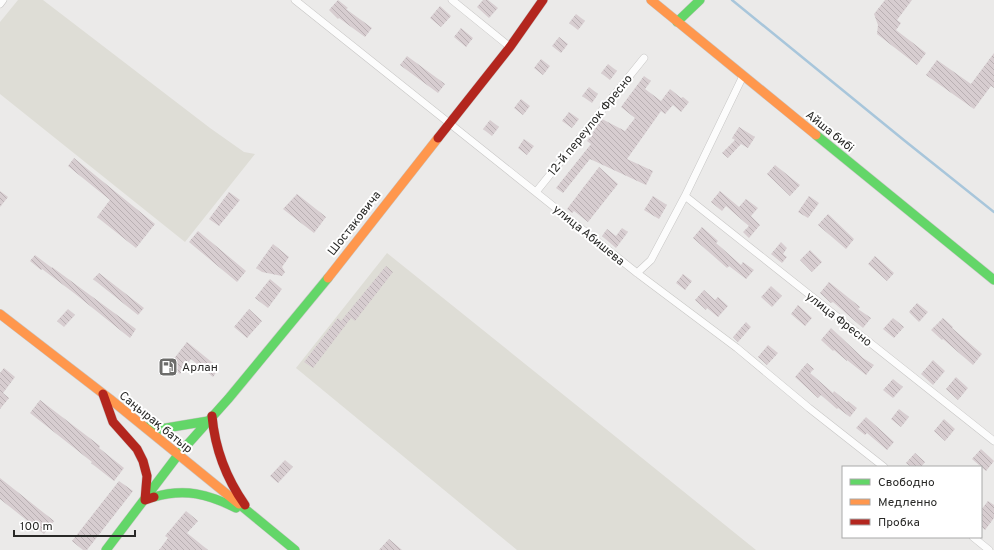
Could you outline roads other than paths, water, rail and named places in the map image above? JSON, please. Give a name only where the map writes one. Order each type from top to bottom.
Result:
[{"type":"street","points":[[0,4],[3,0]]},
{"type":"street","name":"улица Абишева","points":[[295,0],[636,273],[737,348],[809,408],[883,466]]},
{"type":"street","points":[[452,0],[510,47]]},
{"type":"street","name":"Шостаковича","points":[[106,550],[178,455],[317,291],[510,47],[543,0]]},
{"type":"street","name":"Айша бибі","points":[[651,0],[994,280]]},
{"type":"street","points":[[677,22],[698,2]]},
{"type":"street","name":"12-й переулок Фресно","points":[[536,192],[644,58]]},
{"type":"street","points":[[636,273],[651,260],[743,76]]},
{"type":"street","name":"улица Фресно","points":[[684,196],[994,441]]},
{"type":"street","name":"Саңырақ батыр","points":[[0,314],[103,394],[296,550]]},
{"type":"street","points":[[103,394],[113,422],[136,449],[143,461],[147,476],[145,500],[165,493],[201,493],[216,498],[254,516]]},
{"type":"street","points":[[142,426],[160,429],[210,419],[227,476],[238,496],[254,516]]},
{"type":"street","points":[[974,538],[989,550]]},
{"type":"waterway","points":[[732,0],[994,212]]},
{"type":"place","name":"Арлан","points":[[168,367]]}]
